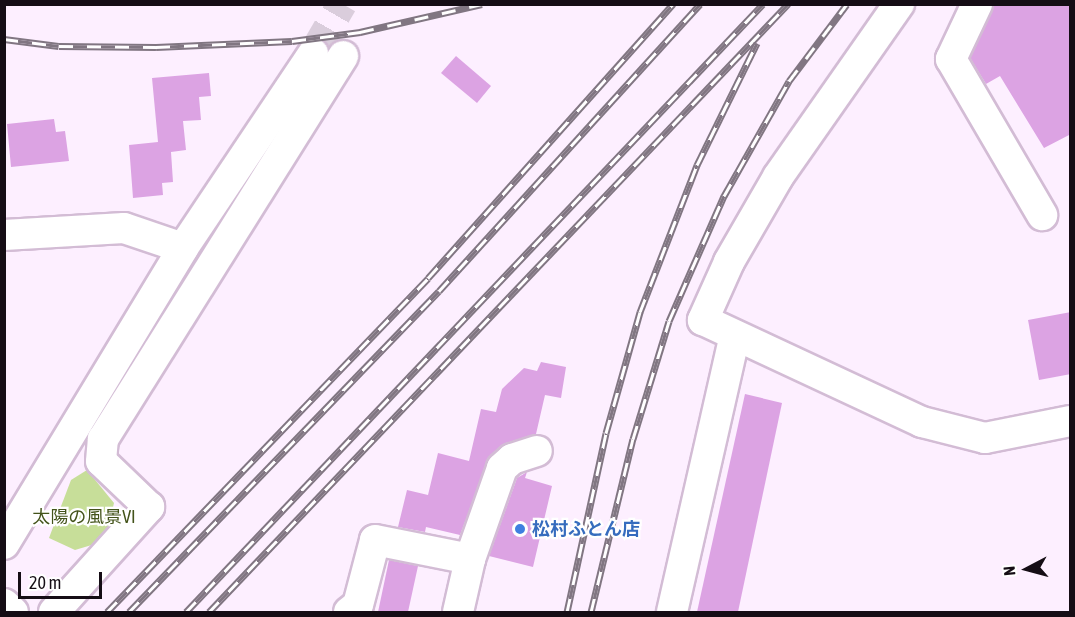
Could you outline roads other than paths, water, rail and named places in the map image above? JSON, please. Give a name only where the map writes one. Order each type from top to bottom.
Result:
[{"type":"street","points":[[899,4],[778,177],[729,262],[703,320],[734,338],[922,422],[985,438],[1071,421]]},
{"type":"street","points":[[977,4],[951,59],[1042,214]]},
{"type":"street","points":[[4,544],[183,248],[313,54]]},
{"type":"street","points":[[54,612],[149,507],[101,461],[103,439],[343,56]]},
{"type":"street","points":[[4,235],[124,228],[183,248]]},
{"type":"street","points":[[672,612],[734,338]]},
{"type":"street","points":[[459,612],[470,559],[502,468],[512,459],[537,451]]},
{"type":"street","points":[[350,612],[358,605],[375,540],[470,559]]},
{"type":"street","points":[[4,604],[13,612]]},
{"type":"tunnel","points":[[313,54],[342,4]]},
{"type":"railway","points":[[4,39],[59,46],[156,47],[292,41],[360,32],[482,4]]},
{"type":"railway","points":[[107,612],[428,278],[673,4]]},
{"type":"railway","points":[[129,612],[439,291],[700,4]]},
{"type":"railway","points":[[186,612],[763,4]]},
{"type":"railway","points":[[209,612],[788,4]]},
{"type":"railway","points":[[591,612],[633,439],[669,321],[724,196],[789,81],[847,4]]},
{"type":"railway","points":[[567,612],[606,433],[640,312],[697,165],[757,43]]},
{"type":"place","name":"松村ふとん店","points":[[520,529]]},
{"type":"park label","name":"太陽の風景VI","points":[[84,517]]}]
